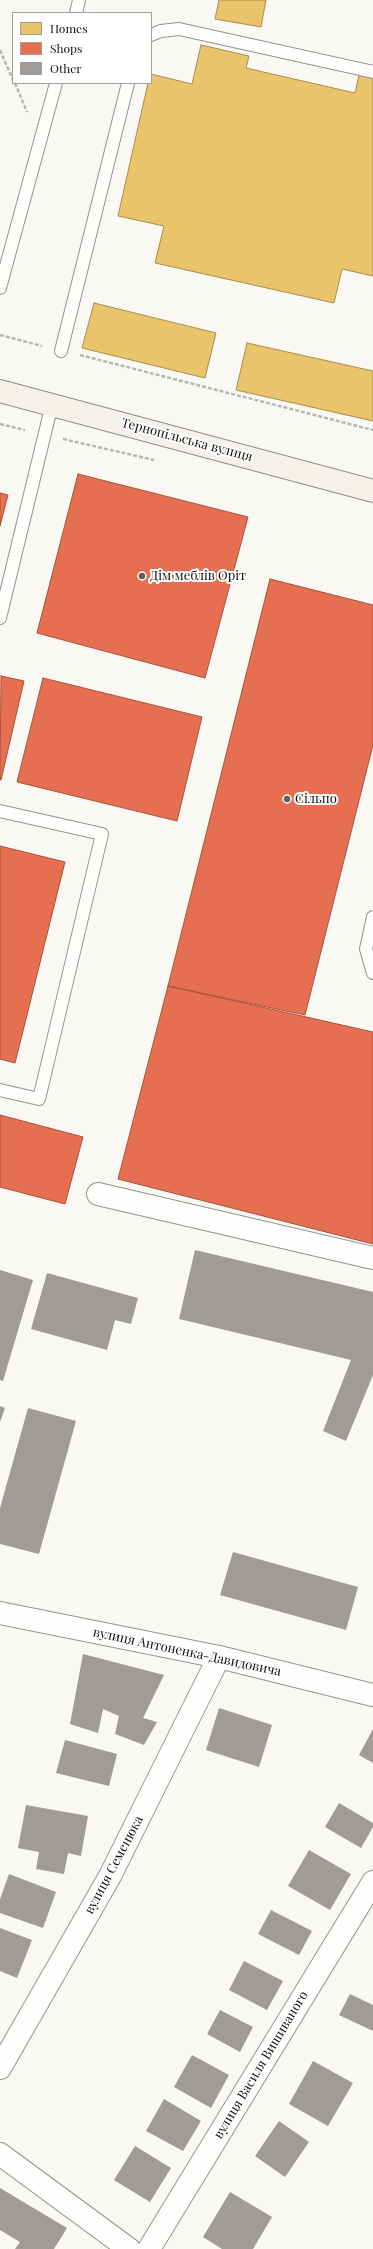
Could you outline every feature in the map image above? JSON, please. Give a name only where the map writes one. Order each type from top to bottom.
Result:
[{"type":"main road","name":"Тернопільська вулиця","points":[[0,391],[373,490]]},
{"type":"street","points":[[98,1194],[373,1258]]},
{"type":"street","name":"вулиця Антоненка-Давидовича","points":[[0,1613],[219,1657],[373,1695]]},
{"type":"street","name":"вулиця Семенюка","points":[[0,2068],[110,1876],[219,1657]]},
{"type":"street","name":"вулиця Василя Вишиваного","points":[[149,2249],[373,1882]]},
{"type":"street","points":[[0,2154],[129,2249]]},
{"type":"lane","points":[[76,12],[79,0]]},
{"type":"lane","points":[[152,35],[161,31],[179,29],[373,72]]},
{"type":"lane","points":[[0,288],[56,84]]},
{"type":"lane","points":[[61,350],[81,263],[128,84]]},
{"type":"lane","points":[[0,618],[52,404]]},
{"type":"lane","points":[[0,811],[102,834],[39,1099],[0,1090]]},
{"type":"lane","points":[[373,917],[366,950],[373,973]]},
{"type":"path","points":[[0,50],[12,78]]},
{"type":"path","points":[[0,335],[373,430]]},
{"type":"building: Homes","points":[[219,0],[266,0],[261,27],[215,19]]},
{"type":"building: Homes","points":[[201,45],[249,56],[246,68],[355,93],[359,75],[373,78],[373,276],[342,269],[334,303],[155,263],[164,226],[118,216],[148,84],[152,84],[152,74],[192,84]]},
{"type":"building: Homes","points":[[94,303],[216,333],[205,378],[82,348]]},
{"type":"building: Homes","points":[[247,343],[373,371],[373,421],[236,390]]},
{"type":"building: Shops","points":[[78,474],[248,517],[205,678],[37,633]]},
{"type":"building: Shops","points":[[0,493],[8,495],[0,526]]},
{"type":"building: Shops","points":[[270,579],[373,605],[373,745],[305,1015],[168,986]]},
{"type":"building: Shops","points":[[1,676],[24,681],[0,780]]},
{"type":"building: Shops","points":[[43,678],[202,717],[177,821],[17,782]]},
{"type":"building: Shops","points":[[0,846],[65,862],[15,1063],[0,1059]]},
{"type":"building: Shops","points":[[168,986],[373,1032],[373,1244],[118,1179]]},
{"type":"building: Shops","points":[[0,1115],[83,1137],[65,1204],[0,1187]]},
{"type":"building: Other","points":[[195,1250],[373,1292],[373,1375],[346,1441],[323,1431],[351,1360],[179,1319]]},
{"type":"building: Other","points":[[0,1270],[33,1280],[3,1381],[0,1380]]},
{"type":"building: Other","points":[[47,1273],[138,1298],[131,1324],[115,1320],[107,1350],[31,1329]]},
{"type":"building: Other","points":[[0,1406],[5,1408],[0,1422]]},
{"type":"building: Other","points":[[28,1408],[76,1421],[39,1554],[0,1544],[0,1508]]},
{"type":"building: Other","points":[[233,1552],[358,1587],[346,1630],[220,1595]]},
{"type":"building: Other","points":[[83,1654],[164,1675],[143,1718],[157,1722],[144,1745],[115,1734],[119,1716],[103,1709],[98,1733],[70,1724]]},
{"type":"building: Other","points":[[219,1708],[272,1725],[259,1767],[206,1750]]},
{"type":"building: Other","points":[[373,1729],[373,1763],[359,1755]]},
{"type":"building: Other","points":[[65,1740],[117,1754],[109,1786],[56,1773]]},
{"type":"building: Other","points":[[339,1803],[373,1823],[373,1827],[361,1848],[325,1827]]},
{"type":"building: Other","points":[[26,1805],[88,1816],[81,1856],[68,1853],[64,1874],[36,1869],[39,1852],[18,1848]]},
{"type":"building: Other","points":[[309,1850],[351,1874],[330,1910],[288,1886]]},
{"type":"building: Other","points":[[9,1874],[56,1892],[43,1928],[0,1913],[0,1899]]},
{"type":"building: Other","points":[[271,1910],[312,1931],[299,1955],[258,1934]]},
{"type":"building: Other","points":[[0,1928],[32,1940],[17,1978],[0,1971]]},
{"type":"building: Other","points":[[244,1961],[283,1981],[267,2010],[229,1990]]},
{"type":"building: Other","points":[[350,1994],[373,2005],[373,2031],[339,2015]]},
{"type":"building: Other","points":[[220,2010],[253,2027],[240,2052],[207,2034]]},
{"type":"building: Other","points":[[192,2055],[229,2075],[211,2108],[174,2087]]},
{"type":"building: Other","points":[[313,2061],[353,2083],[328,2126],[289,2104]]},
{"type":"building: Other","points":[[164,2099],[201,2121],[183,2151],[146,2131]]},
{"type":"building: Other","points":[[279,2121],[309,2142],[285,2177],[255,2156]]},
{"type":"building: Other","points":[[135,2146],[171,2168],[150,2202],[114,2180]]},
{"type":"building: Other","points":[[0,2188],[67,2228],[54,2249],[15,2249],[20,2242],[0,2230]]},
{"type":"building: Other","points":[[230,2192],[272,2217],[253,2249],[222,2249],[203,2237]]},
{"type":"place","name":"Дім меблів Оріт","points":[[142,576]]},
{"type":"place","name":"Сільпо","points":[[287,799]]}]
